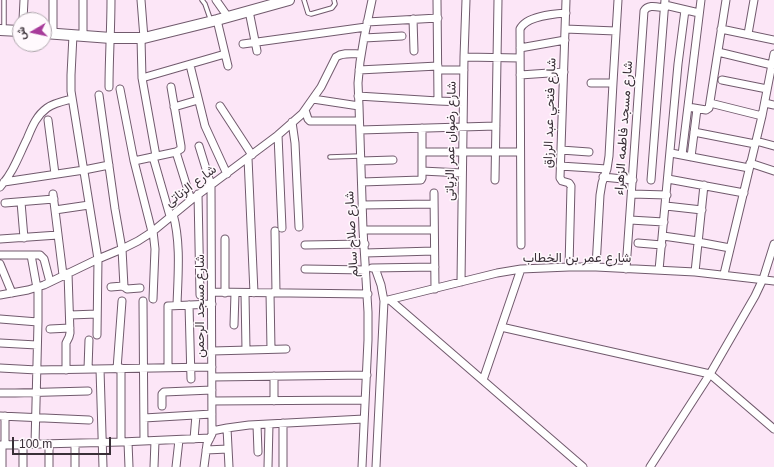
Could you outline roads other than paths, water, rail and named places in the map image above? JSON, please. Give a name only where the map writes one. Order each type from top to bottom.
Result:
[{"type":"main road","points":[[52,33],[111,38],[142,38],[214,21],[249,11],[268,3],[288,0]]},
{"type":"main road","points":[[2,30],[12,31]]},
{"type":"street","points":[[23,12],[24,0]]},
{"type":"street","points":[[51,12],[53,0]]},
{"type":"street","points":[[83,0],[70,83],[98,259],[96,335]]},
{"type":"street","points":[[109,87],[111,0]]},
{"type":"street","points":[[141,0],[142,78],[155,157],[171,215],[176,225],[178,237],[177,305]]},
{"type":"street","points":[[216,0],[228,17]]},
{"type":"street","name":"شارع صلاح سالم","points":[[362,467],[367,375],[368,294],[362,205],[358,96],[361,54],[372,0]]},
{"type":"street","points":[[437,0],[438,102]]},
{"type":"street","name":"شارع رضوان عمر الزياتى","points":[[461,282],[462,152],[466,0]]},
{"type":"street","points":[[495,180],[498,0]]},
{"type":"street","name":"شارع فتحي عبد الرزاق","points":[[566,0],[560,179],[563,182],[569,183],[571,186],[569,267]]},
{"type":"street","points":[[596,267],[600,195],[609,156],[618,0]]},
{"type":"street","points":[[682,155],[701,0]]},
{"type":"street","points":[[688,107],[707,110],[709,108],[726,0]]},
{"type":"street","points":[[748,34],[754,0]]},
{"type":"street","points":[[651,180],[665,4],[699,13]]},
{"type":"street","name":"شارع مسجد فاطمه الزهراء","points":[[626,269],[644,11],[649,6],[665,4]]},
{"type":"street","points":[[659,270],[685,10]]},
{"type":"street","points":[[249,11],[257,51]]},
{"type":"street","points":[[521,245],[520,29],[523,24],[543,16],[566,13]]},
{"type":"street","points":[[243,44],[366,24],[438,18]]},
{"type":"street","points":[[414,19],[414,51]]},
{"type":"street","points":[[214,21],[228,66]]},
{"type":"street","points":[[565,29],[616,31]]},
{"type":"street","points":[[721,29],[774,40]]},
{"type":"street","points":[[364,38],[402,36]]},
{"type":"street","points":[[520,48],[565,40]]},
{"type":"street","points":[[718,52],[772,65]]},
{"type":"street","points":[[142,78],[225,54]]},
{"type":"street","name":"شارع الزناتى","points":[[0,296],[37,288],[122,249],[153,232],[171,215],[198,194],[278,136],[305,110],[321,87],[336,57],[343,54],[361,54]]},
{"type":"street","points":[[724,274],[762,116],[774,54]]},
{"type":"street","points":[[464,57],[520,58]]},
{"type":"street","points":[[190,64],[202,115],[226,174]]},
{"type":"street","points":[[359,70],[438,68],[464,70]]},
{"type":"street","points":[[520,75],[564,72]]},
{"type":"street","points":[[722,80],[768,89]]},
{"type":"street","points":[[591,82],[613,83]]},
{"type":"street","points":[[134,161],[176,152],[181,149],[171,87]]},
{"type":"street","points":[[120,89],[134,161],[153,232],[155,249],[153,299]]},
{"type":"street","points":[[99,95],[122,249],[124,287]]},
{"type":"street","points":[[358,96],[438,102],[463,102]]},
{"type":"street","points":[[2,184],[12,170],[31,127],[40,113],[53,104],[72,99]]},
{"type":"street","points":[[313,99],[358,106]]},
{"type":"street","points":[[174,107],[198,100]]},
{"type":"street","points":[[765,102],[774,105]]},
{"type":"street","points":[[710,103],[762,116]]},
{"type":"street","points":[[220,106],[250,157],[254,293]]},
{"type":"street","points":[[691,157],[697,109]]},
{"type":"street","points":[[305,110],[310,121],[359,121]]},
{"type":"street","points":[[48,120],[55,174]]},
{"type":"street","points":[[292,122],[295,143],[299,227]]},
{"type":"street","points":[[360,130],[496,126]]},
{"type":"street","points":[[362,182],[422,180],[422,128]]},
{"type":"street","points":[[694,132],[774,146]]},
{"type":"street","points":[[271,349],[273,293],[278,229],[278,136]]},
{"type":"street","name":"شارع مسجد الرحمن","points":[[199,146],[211,185],[212,414],[211,435],[206,450],[204,467]]},
{"type":"street","points":[[561,150],[590,152]]},
{"type":"street","points":[[176,152],[191,200]]},
{"type":"street","points":[[422,152],[520,152]]},
{"type":"street","points":[[671,153],[774,171]]},
{"type":"street","points":[[361,158],[393,160]]},
{"type":"street","points":[[2,184],[109,165]]},
{"type":"street","points":[[560,166],[607,169]]},
{"type":"street","points":[[422,171],[462,173]]},
{"type":"street","points":[[603,177],[633,180]]},
{"type":"street","points":[[668,179],[744,193]]},
{"type":"street","points":[[695,272],[704,185]]},
{"type":"street","points":[[434,192],[435,289]]},
{"type":"street","points":[[198,194],[200,295]]},
{"type":"street","points":[[632,194],[667,196]]},
{"type":"street","points":[[5,203],[54,197],[58,235],[66,274],[70,315],[70,335],[66,343],[66,370]]},
{"type":"street","points":[[21,202],[24,238]]},
{"type":"street","points":[[362,205],[434,204]]},
{"type":"street","points":[[55,210],[89,205]]},
{"type":"street","points":[[666,206],[702,210]]},
{"type":"street","points":[[630,220],[664,222]]},
{"type":"street","points":[[364,230],[434,230]]},
{"type":"street","points":[[0,240],[58,235]]},
{"type":"street","points":[[662,236],[698,241],[730,248]]},
{"type":"street","points":[[224,239],[225,293]]},
{"type":"street","points":[[638,243],[662,245]]},
{"type":"street","points":[[305,245],[365,244]]},
{"type":"street","points":[[650,467],[710,374],[755,296],[773,254],[774,244]]},
{"type":"street","points":[[365,253],[434,251]]},
{"type":"street","points":[[0,255],[40,254],[43,256],[50,282]]},
{"type":"street","points":[[31,255],[37,288],[38,322],[35,444]]},
{"type":"street","points":[[0,264],[12,293]]},
{"type":"street","points":[[306,269],[434,267]]},
{"type":"street","name":"شارع عمر بن الخطاب","points":[[387,301],[497,273],[521,269],[596,267],[724,274],[774,281]]},
{"type":"street","points":[[376,268],[387,301],[376,467]]},
{"type":"street","points":[[483,380],[521,269]]},
{"type":"street","points":[[111,287],[123,286],[127,289],[140,288]]},
{"type":"street","points":[[212,292],[368,294]]},
{"type":"street","points":[[234,293],[234,326]]},
{"type":"street","points":[[245,293],[246,350]]},
{"type":"street","points":[[122,300],[119,368],[124,442],[129,467]]},
{"type":"street","points":[[143,301],[144,442]]},
{"type":"street","points":[[387,301],[483,380],[583,467]]},
{"type":"street","points":[[168,368],[167,307],[177,305],[212,304]]},
{"type":"street","points":[[189,305],[191,379]]},
{"type":"street","points":[[70,315],[97,314]]},
{"type":"street","points":[[0,319],[38,322]]},
{"type":"street","points":[[501,327],[710,374],[774,430]]},
{"type":"street","points":[[50,329],[70,328]]},
{"type":"street","points":[[88,369],[89,340]]},
{"type":"street","points":[[0,343],[37,345]]},
{"type":"street","points":[[212,351],[286,348]]},
{"type":"street","points":[[0,368],[66,370],[212,367]]},
{"type":"street","points":[[100,369],[103,467]]},
{"type":"street","points":[[212,377],[367,375]]},
{"type":"street","points":[[274,376],[274,401]]},
{"type":"street","points":[[162,406],[162,394],[164,392],[212,390]]},
{"type":"street","points":[[0,393],[88,391]]},
{"type":"street","points":[[212,401],[365,400]]},
{"type":"street","points":[[144,418],[212,414]]},
{"type":"street","points":[[194,439],[196,415]]},
{"type":"street","points":[[2,467],[3,416],[89,420]]},
{"type":"street","points":[[2,445],[144,442],[194,439],[211,435],[226,428],[283,423],[364,420]]},
{"type":"street","points":[[283,423],[283,467]]},
{"type":"street","points":[[268,467],[269,424]]},
{"type":"street","points":[[257,425],[258,452]]},
{"type":"street","points":[[226,428],[229,467]]},
{"type":"street","points":[[176,467],[179,440]]},
{"type":"street","points":[[154,467],[155,441]]},
{"type":"street","points":[[23,444],[23,467]]},
{"type":"street","points":[[49,444],[49,467]]},
{"type":"street","points":[[75,444],[75,467]]},
{"type":"street","points":[[206,450],[228,448]]},
{"type":"lane","points":[[2,30],[4,0]]},
{"type":"lane","points":[[202,0],[214,21]]},
{"type":"lane","points":[[304,0],[308,13],[311,14],[332,8],[335,4],[334,0]]},
{"type":"lane","points":[[330,157],[361,158]]}]
